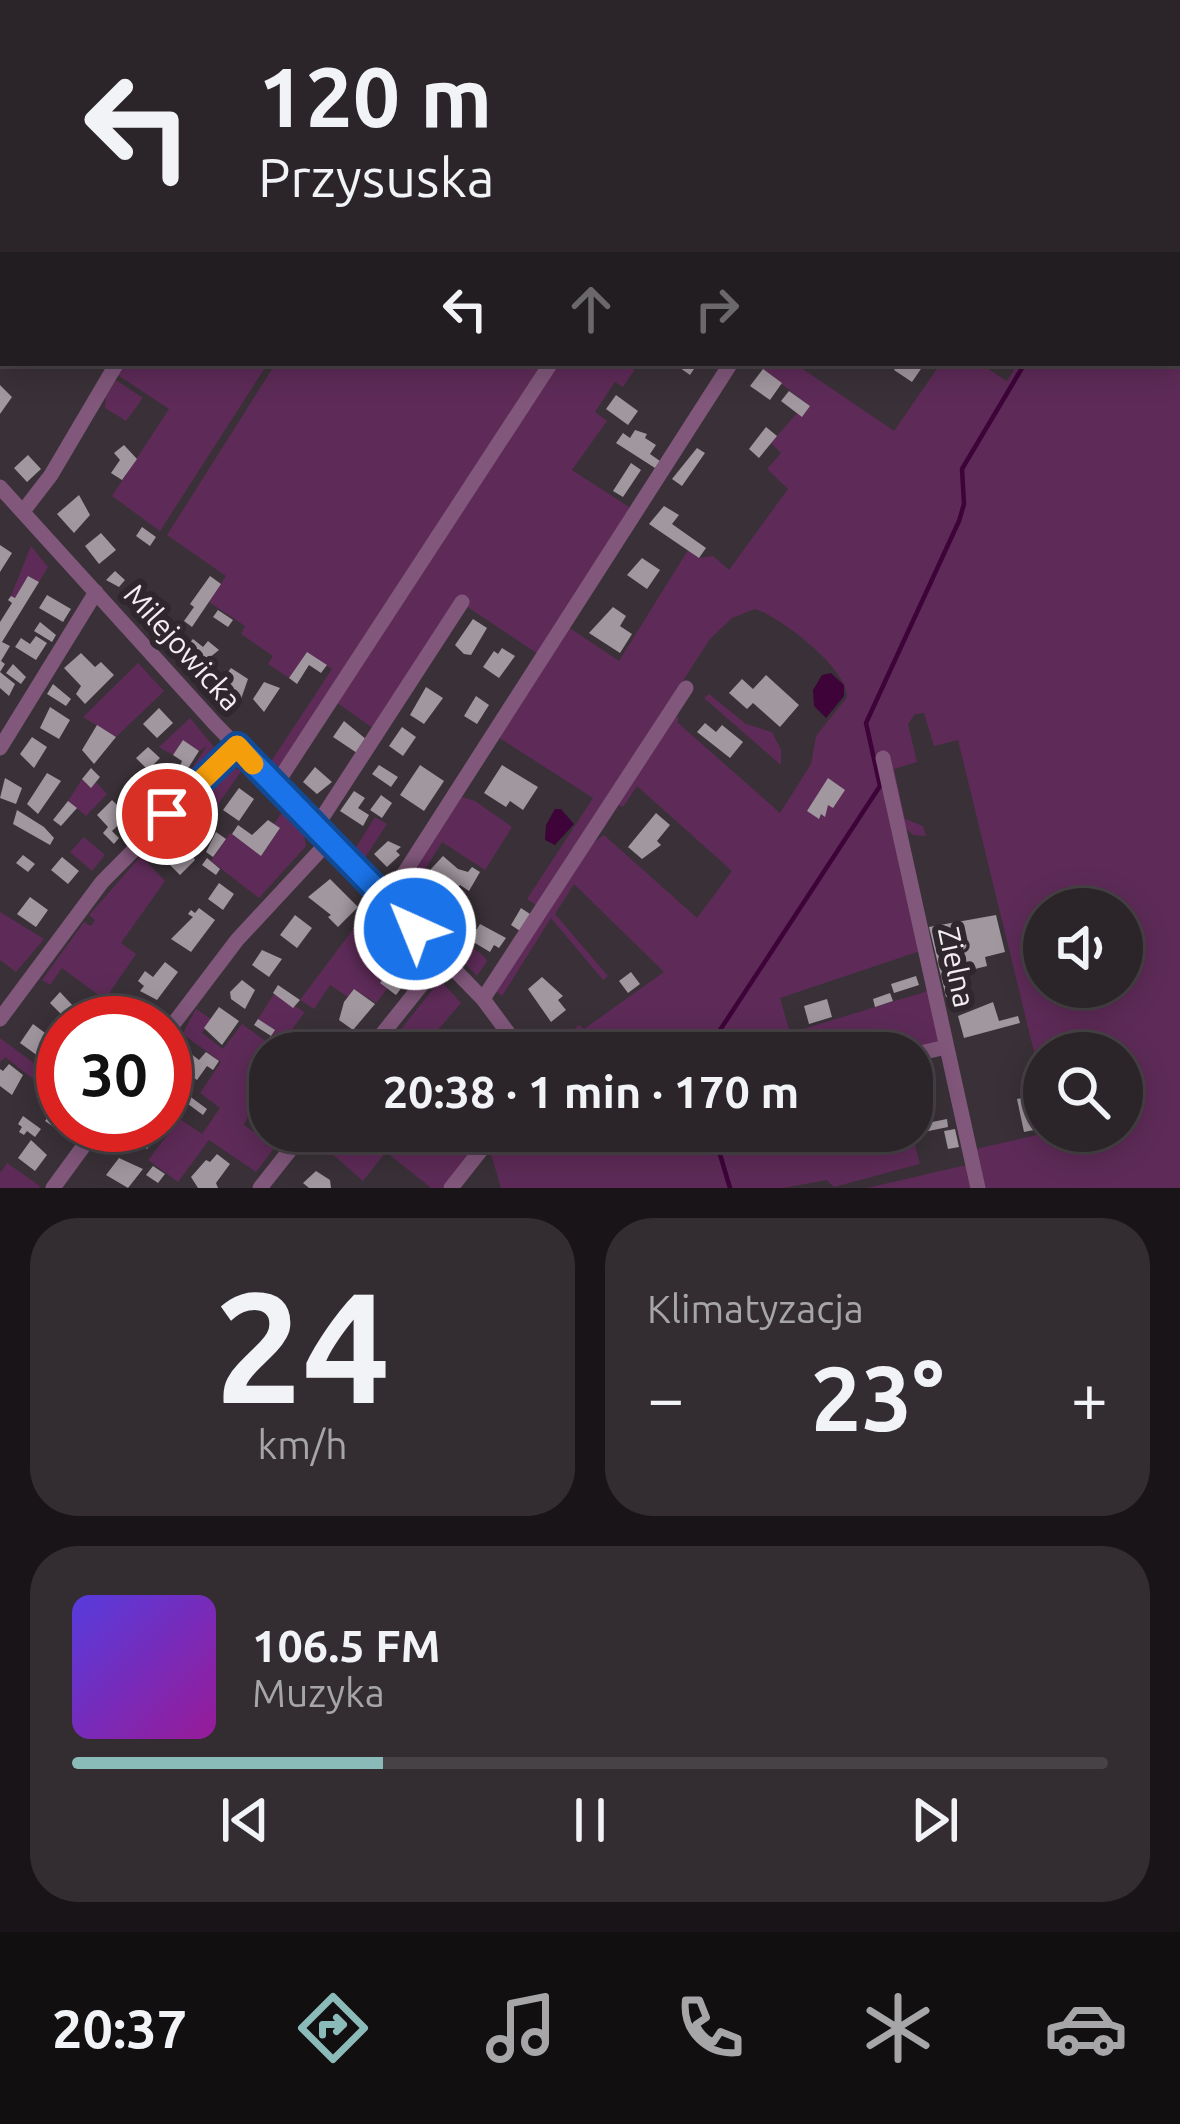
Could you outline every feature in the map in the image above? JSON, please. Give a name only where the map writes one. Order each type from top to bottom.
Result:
[{"type":"street","points":[[24,510],[51,475],[116,366]]},
{"type":"street","points":[[275,786],[549,366]]},
{"type":"street","points":[[387,900],[729,366]]},
{"type":"street","name":"Milejowicka","points":[[0,487],[237,746],[483,999],[507,1032]]},
{"type":"street","points":[[0,748],[96,592]]},
{"type":"street","points":[[316,827],[462,602]]},
{"type":"street","points":[[483,999],[686,688]]},
{"type":"street","points":[[0,1019],[102,882],[237,746]]},
{"type":"street","name":"Zielna","points":[[884,758],[978,1188]]},
{"type":"street","points":[[192,999],[237,940],[329,841]]},
{"type":"street","points":[[384,1032],[443,958]]},
{"type":"street","points":[[933,1050],[946,1047]]},
{"type":"street","points":[[53,1188],[79,1152]]},
{"type":"street","points":[[260,1188],[288,1152]]},
{"type":"street","points":[[451,1188],[479,1152]]},
{"type":"shaded area","points":[[120,366],[266,366],[160,531],[112,496],[169,409],[116,374]]},
{"type":"shaded area","points":[[274,366],[543,366],[277,771],[270,763],[332,669],[307,652],[289,678],[268,664],[273,656],[241,634],[245,626],[209,602],[226,576],[167,535]]},
{"type":"shaded area","points":[[556,366],[637,366],[623,387],[615,382],[595,412],[607,421],[572,470],[632,509],[538,654],[466,606],[374,729],[336,702]]},
{"type":"shaded area","points":[[758,366],[798,366],[894,431],[939,366],[984,366],[1007,381],[1016,366],[1180,366],[1180,1188],[984,1188],[976,1149],[1023,1138],[1023,1152],[1143,1152],[1143,1032],[1029,1032],[1023,1008],[1143,1008],[1143,888],[1023,888],[1023,1007],[958,740],[934,746],[924,713],[915,714],[908,724],[917,762],[894,769],[905,819],[923,826],[926,836],[913,835],[904,827],[886,751],[879,752],[920,951],[780,998],[790,1032],[571,1032],[579,1025],[584,1029],[664,972],[574,884],[555,914],[608,976],[603,980],[551,918],[502,996],[496,991],[594,842],[604,835],[697,918],[732,871],[637,786],[623,807],[616,804],[675,716],[780,813],[811,764],[816,736],[847,697],[826,659],[781,622],[755,609],[732,618],[710,639],[537,906],[527,899],[593,798],[498,737],[568,627],[619,661],[688,550],[699,558],[713,556],[729,570],[788,489],[767,469],[781,453],[771,443],[797,413],[803,416],[810,406]]},
{"type":"shaded area","points":[[116,380],[143,398],[126,421],[105,408]]},
{"type":"shaded area","points":[[31,546],[48,567],[39,582],[28,576],[15,598],[11,596]]},
{"type":"shaded area","points":[[138,663],[164,691],[116,737],[83,717]]},
{"type":"shaded area","points":[[831,673],[844,685],[844,696],[826,718],[814,706],[813,690],[822,675]]},
{"type":"shaded area","points":[[709,694],[746,724],[772,732],[781,750],[781,765],[704,698]]},
{"type":"shaded area","points":[[190,718],[214,747],[180,786],[207,746],[199,751],[183,740],[173,755],[159,747]]},
{"type":"shaded area","points":[[232,768],[242,770],[192,842],[174,822],[180,817],[187,822],[192,816],[187,810]]},
{"type":"shaded area","points":[[82,779],[91,787],[96,782],[107,794],[86,816],[68,801]]},
{"type":"shaded area","points":[[462,797],[512,827],[485,870],[442,842],[415,886],[424,907],[419,914],[397,891]]},
{"type":"shaded area","points":[[555,809],[561,809],[574,824],[555,845],[545,840],[546,825]]},
{"type":"shaded area","points":[[282,812],[304,835],[306,846],[259,898],[211,861],[230,833],[262,855],[280,828],[274,824]]},
{"type":"shaded area","points":[[375,817],[387,824],[364,859],[355,849]]},
{"type":"shaded area","points":[[84,837],[105,855],[92,871],[70,852]]},
{"type":"shaded area","points":[[141,856],[165,881],[121,943],[136,954],[110,992],[115,996],[100,996],[62,968],[50,985],[42,980],[84,922],[91,926],[95,920],[89,915]]},
{"type":"shaded area","points":[[372,904],[420,953],[419,965],[404,952],[383,973],[387,989],[376,1003],[354,989],[348,997],[330,985],[314,1009],[300,1000]]},
{"type":"shaded area","points":[[0,912],[44,939],[16,972],[0,960]]},
{"type":"shaded area","points":[[451,942],[484,957],[487,961],[477,976],[448,946]]},
{"type":"shaded area","points":[[440,980],[461,1003],[436,1032],[399,1032]]},
{"type":"shaded area","points":[[931,990],[942,1043],[933,1045],[933,1032],[793,1032]]},
{"type":"shaded area","points":[[274,994],[305,1012],[290,1032],[273,1032],[258,1019]]},
{"type":"shaded area","points":[[196,1009],[211,1019],[202,1033],[223,1049],[242,1024],[253,1032],[249,1032],[249,1114],[244,1125],[249,1129],[249,1152],[271,1152],[256,1172],[209,1140],[178,1182],[148,1160],[154,1152],[192,1152],[192,1127],[202,1134],[220,1108],[200,1093],[221,1062],[192,1041]]},
{"type":"shaded area","points":[[0,1038],[36,1065],[36,1081],[5,1057],[0,1062]]},
{"type":"shaded area","points":[[330,1152],[386,1152],[363,1181]]},
{"type":"shaded area","points":[[386,1152],[472,1152],[444,1188],[431,1188]]},
{"type":"shaded area","points":[[917,1152],[920,1164],[834,1187],[827,1180],[783,1188],[501,1188],[491,1154]]},
{"type":"shaded area","points":[[7,1163],[39,1188],[0,1188],[0,1173]]},
{"type":"shaded area","points":[[968,1166],[974,1188],[867,1188]]},
{"type":"building","points":[[897,366],[923,366],[912,382],[894,370]]},
{"type":"building","points":[[763,369],[782,383],[770,400],[750,386]]},
{"type":"building","points":[[0,385],[12,397],[0,414]]},
{"type":"building","points":[[789,391],[810,406],[802,417],[781,401]]},
{"type":"building","points":[[616,395],[638,411],[628,425],[606,409]]},
{"type":"building","points":[[766,427],[777,436],[759,458],[749,449]]},
{"type":"building","points":[[635,430],[647,434],[645,438],[656,445],[650,454],[660,461],[655,468],[616,443],[623,433],[630,438]]},
{"type":"building","points":[[124,445],[137,459],[122,480],[111,473],[120,460],[114,453]]},
{"type":"building","points":[[697,448],[705,453],[682,486],[672,479]]},
{"type":"building","points":[[28,455],[41,469],[27,482],[14,468]]},
{"type":"building","points":[[631,463],[641,470],[623,497],[613,491]]},
{"type":"building","points":[[79,495],[90,515],[74,533],[57,514]]},
{"type":"building","points":[[664,506],[679,515],[672,524],[706,548],[699,558],[649,524]]},
{"type":"building","points":[[142,527],[156,537],[150,546],[136,536]]},
{"type":"building","points":[[101,533],[116,550],[99,564],[85,546]]},
{"type":"building","points":[[0,545],[12,553],[0,572]]},
{"type":"building","points":[[642,558],[660,570],[647,589],[627,575]]},
{"type":"building","points":[[115,571],[125,580],[119,587],[106,580]]},
{"type":"building","points":[[28,576],[39,582],[2,642],[10,646],[0,672],[0,622],[12,603],[8,600],[15,598]]},
{"type":"building","points":[[210,576],[221,584],[192,627],[184,621],[194,607],[190,604]]},
{"type":"building","points":[[47,595],[71,609],[63,622],[39,608]]},
{"type":"building","points":[[147,606],[167,621],[155,632],[138,615]]},
{"type":"building","points":[[613,607],[626,616],[620,626],[632,634],[620,653],[589,633]]},
{"type":"building","points":[[218,610],[233,620],[228,627],[213,617]]},
{"type":"building","points":[[473,619],[487,628],[471,655],[464,654],[455,645]]},
{"type":"building","points":[[40,622],[56,635],[52,642],[34,631]]},
{"type":"building","points":[[36,636],[47,643],[36,660],[15,647],[21,638],[30,644]]},
{"type":"building","points":[[193,639],[203,647],[208,641],[219,650],[204,662],[186,647]]},
{"type":"building","points":[[502,648],[515,656],[499,678],[483,667]]},
{"type":"building","points":[[307,652],[327,665],[321,673],[309,665],[297,684],[289,678]]},
{"type":"building","points":[[81,653],[95,667],[101,662],[114,675],[85,704],[76,694],[81,686],[64,668]]},
{"type":"building","points":[[13,664],[26,677],[21,684],[6,673]]},
{"type":"building","points":[[231,668],[248,679],[241,699],[217,687]]},
{"type":"building","points":[[0,672],[15,684],[9,696],[0,688]]},
{"type":"building","points":[[766,675],[799,705],[780,727],[753,703],[747,709],[729,693],[742,679],[753,689]]},
{"type":"building","points":[[264,682],[280,688],[264,712],[253,699]]},
{"type":"building","points":[[53,684],[71,699],[66,706],[47,694]]},
{"type":"building","points":[[426,687],[443,698],[424,724],[410,715]]},
{"type":"building","points":[[476,696],[489,705],[477,724],[464,716]]},
{"type":"building","points":[[50,707],[70,720],[59,739],[40,728]]},
{"type":"building","points":[[159,708],[173,723],[157,738],[143,724]]},
{"type":"building","points":[[344,721],[367,740],[357,753],[333,737]]},
{"type":"building","points":[[705,723],[716,732],[722,725],[743,742],[730,758],[697,732]]},
{"type":"building","points":[[97,725],[116,737],[94,764],[82,750]]},
{"type":"building","points":[[402,727],[416,737],[403,756],[389,746]]},
{"type":"building","points":[[32,737],[47,747],[34,768],[20,754]]},
{"type":"building","points":[[183,740],[199,751],[185,773],[179,769],[182,761],[173,755]]},
{"type":"building","points":[[148,747],[160,758],[148,770],[136,758]]},
{"type":"building","points":[[379,765],[398,777],[391,787],[372,774]]},
{"type":"building","points":[[420,765],[444,781],[424,811],[400,795]]},
{"type":"building","points":[[502,765],[538,787],[523,810],[510,801],[506,807],[484,793]]},
{"type":"building","points":[[315,767],[332,782],[317,794],[303,782]]},
{"type":"building","points":[[91,768],[100,777],[91,788],[82,779]]},
{"type":"building","points":[[47,773],[61,781],[38,814],[27,804]]},
{"type":"building","points":[[141,775],[152,791],[138,802],[126,789]]},
{"type":"building","points":[[5,778],[22,788],[16,804],[0,798]]},
{"type":"building","points":[[828,778],[845,790],[819,819],[807,811]]},
{"type":"building","points":[[239,788],[254,799],[239,821],[223,810]]},
{"type":"building","points":[[354,791],[365,798],[358,808],[369,815],[363,826],[340,811]]},
{"type":"building","points":[[381,795],[392,803],[382,818],[370,810]]},
{"type":"building","points":[[112,800],[128,816],[112,831],[119,838],[114,844],[103,833],[108,827],[97,815]]},
{"type":"building","points":[[68,801],[77,808],[61,826],[53,820]]},
{"type":"building","points":[[17,810],[44,827],[54,838],[50,845],[13,824]]},
{"type":"building","points":[[656,813],[670,825],[657,841],[661,845],[642,859],[628,847]]},
{"type":"building","points":[[268,820],[280,828],[261,856],[232,834],[238,825],[252,835]]},
{"type":"building","points":[[216,832],[226,839],[213,857],[206,852]]},
{"type":"building","points":[[183,839],[195,860],[180,875],[166,861]]},
{"type":"building","points":[[388,841],[401,847],[396,851],[400,855],[387,867],[374,854]]},
{"type":"building","points":[[23,855],[35,864],[28,872],[16,863]]},
{"type":"building","points":[[443,856],[458,869],[468,872],[472,867],[480,872],[469,891],[460,885],[448,897],[426,883]]},
{"type":"building","points":[[62,857],[79,871],[68,884],[51,870]]},
{"type":"building","points":[[207,858],[220,869],[216,875],[202,865]]},
{"type":"building","points":[[330,879],[358,907],[338,927],[308,897]]},
{"type":"building","points":[[219,883],[234,894],[223,910],[208,899]]},
{"type":"building","points":[[30,897],[48,910],[36,927],[17,914]]},
{"type":"building","points":[[199,908],[215,920],[191,952],[171,939],[193,917],[188,914],[191,910],[195,913]]},
{"type":"building","points":[[521,908],[530,914],[520,931],[511,925]]},
{"type":"building","points":[[295,915],[312,928],[297,948],[280,935]]},
{"type":"building","points":[[996,915],[1005,952],[985,957],[987,966],[963,972],[968,992],[946,997],[929,927]]},
{"type":"building","points":[[480,924],[506,938],[499,948],[494,945],[490,952],[470,940]]},
{"type":"building","points":[[262,950],[282,959],[269,977],[252,965]]},
{"type":"building","points":[[165,962],[178,972],[160,996],[140,991],[144,986],[138,981],[145,971],[153,977]]},
{"type":"building","points":[[394,964],[410,977],[396,995],[380,983],[382,973]]},
{"type":"building","points":[[631,972],[640,984],[628,993],[619,981]]},
{"type":"building","points":[[916,976],[919,985],[894,993],[891,984]]},
{"type":"building","points":[[542,977],[563,996],[558,1000],[566,1010],[551,1022],[528,989]]},
{"type":"building","points":[[242,980],[255,990],[245,1009],[231,999],[230,992]]},
{"type":"building","points":[[278,985],[300,1000],[293,1008],[273,993]]},
{"type":"building","points":[[354,989],[375,1004],[353,1030],[339,1020]]},
{"type":"building","points":[[890,993],[893,1001],[875,1007],[873,999]]},
{"type":"building","points":[[827,999],[832,1017],[809,1024],[804,1006]]},
{"type":"building","points":[[993,1002],[999,1021],[1018,1016],[1020,1023],[964,1038],[958,1016]]},
{"type":"building","points":[[219,1007],[239,1021],[222,1045],[204,1028]]},
{"type":"building","points":[[258,1019],[275,1030],[265,1032],[254,1025]]},
{"type":"building","points":[[33,1024],[36,1026],[36,1055],[20,1043]]},
{"type":"building","points":[[206,1052],[219,1061],[213,1070],[207,1066],[197,1080],[192,1076],[192,1055],[199,1060]]},
{"type":"building","points":[[9,1064],[23,1075],[12,1095],[0,1086],[0,1069]]},
{"type":"building","points":[[192,1098],[207,1109],[203,1115],[192,1107]]},
{"type":"building","points":[[23,1116],[36,1125],[36,1136],[19,1132]]},
{"type":"building","points":[[947,1119],[948,1127],[933,1130],[933,1122]]},
{"type":"building","points":[[955,1129],[959,1147],[948,1149],[944,1131]]},
{"type":"building","points":[[31,1140],[36,1152],[47,1155],[35,1171],[18,1158]]},
{"type":"building","points":[[217,1154],[230,1164],[216,1183],[218,1188],[198,1188],[191,1177]]},
{"type":"building","points":[[119,1158],[143,1169],[128,1188],[106,1175]]},
{"type":"building","points":[[153,1166],[165,1174],[158,1183],[146,1175]]},
{"type":"building","points":[[316,1171],[330,1180],[331,1188],[309,1188],[303,1183]]},
{"type":"waterway","points":[[719,1032],[880,786],[866,723],[959,521],[964,504],[962,469],[1023,366]]},
{"type":"waterway","points":[[719,1152],[730,1188]]},
{"type":"slow traffic","points":[[203,779],[237,746],[253,764]]},
{"type":"route","points":[[167,814],[237,746],[415,929]]}]
